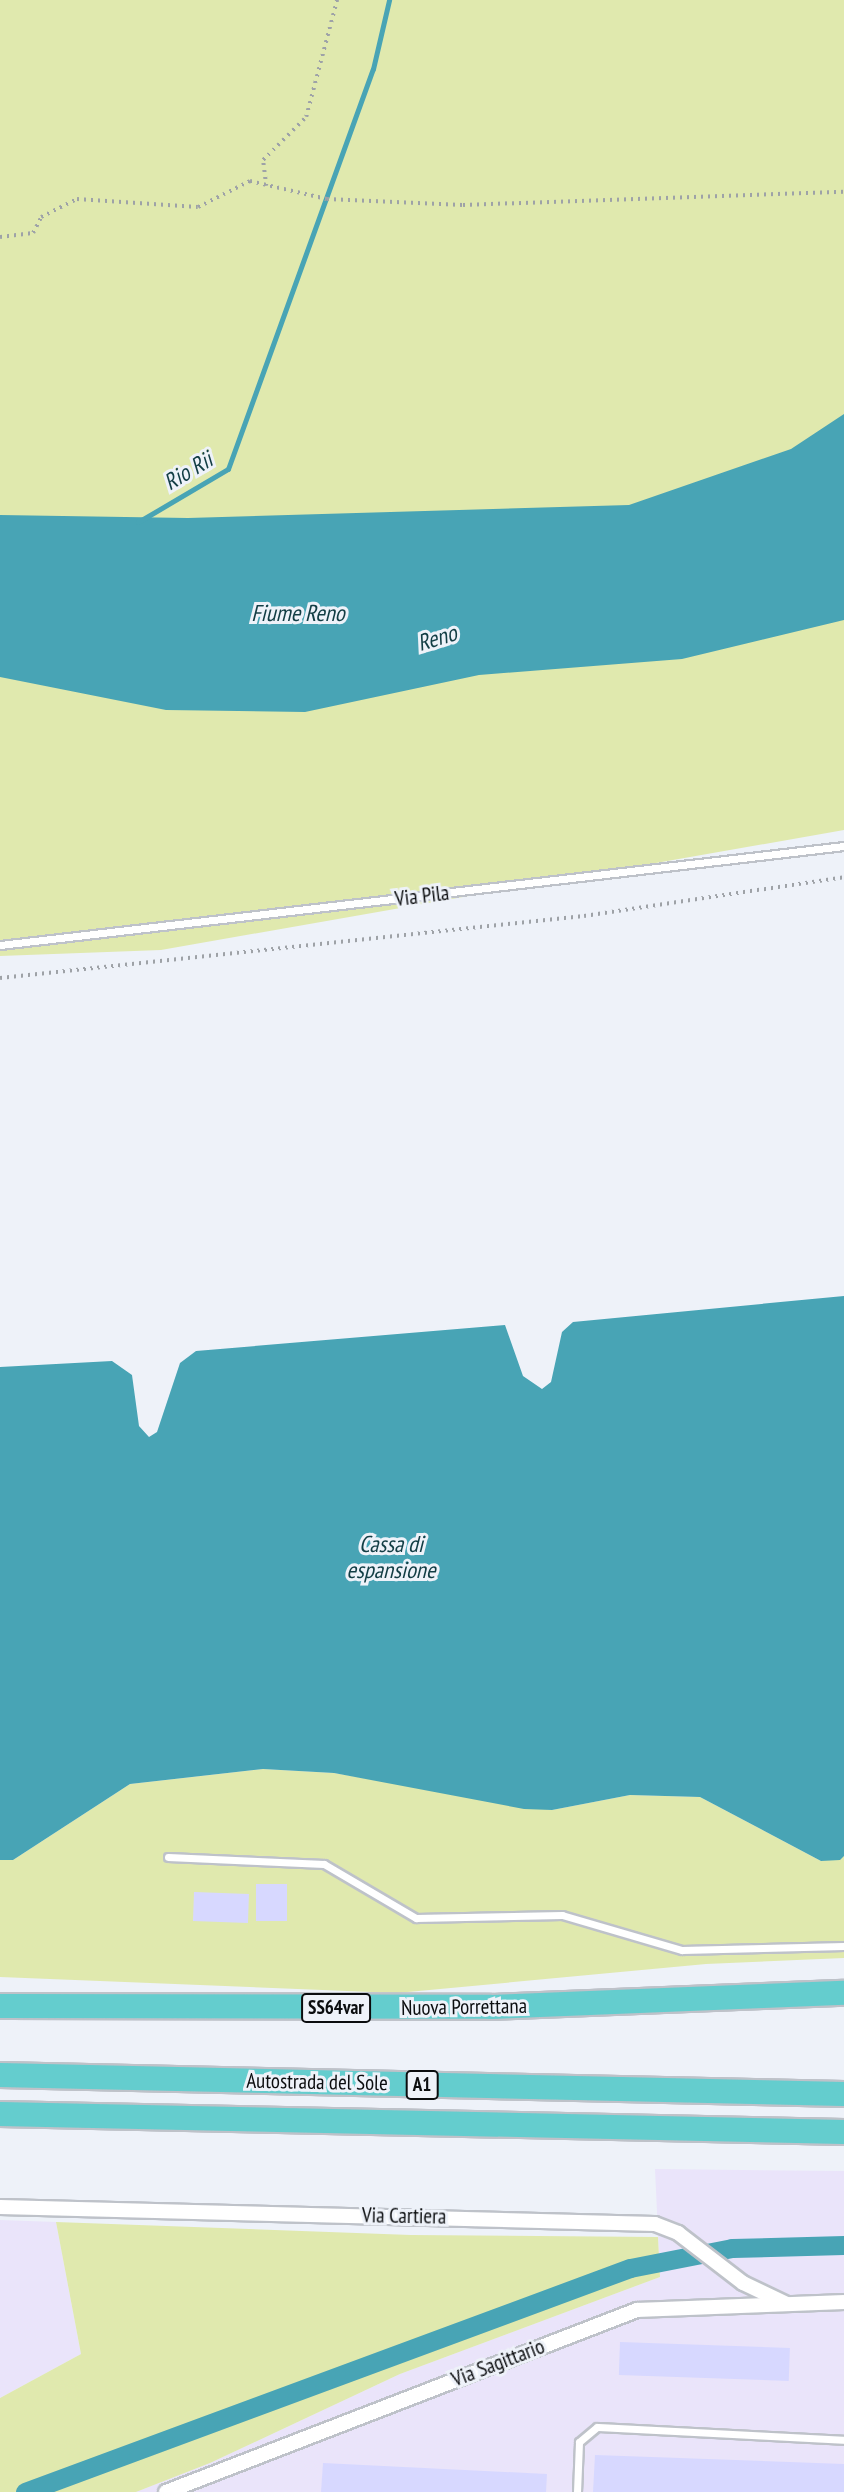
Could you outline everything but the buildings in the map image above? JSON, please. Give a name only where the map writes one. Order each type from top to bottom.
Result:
[{"type":"highway","name":"Nuova Porrettana","points":[[0,2006],[332,2008],[672,2003],[844,1993]]},
{"type":"highway","points":[[672,2003],[844,2007]]},
{"type":"highway","name":"Autostrada del Sole","points":[[0,2076],[844,2094]]},
{"type":"highway","name":"Autostrada del Sole","points":[[0,2115],[844,2132]]},
{"type":"street","name":"Via Cartiera","points":[[0,2207],[614,2220],[655,2224],[678,2233],[743,2283],[785,2303]]},
{"type":"street","name":"Via Sagittario","points":[[166,2492],[637,2310],[844,2302]]},
{"type":"lane","name":"Via Pila","points":[[0,944],[844,846]]},
{"type":"lane","points":[[168,1857],[324,1864],[416,1918],[562,1915],[682,1950],[844,1946]]},
{"type":"lane","points":[[578,2492],[579,2442],[597,2427],[844,2440]]},
{"type":"path","points":[[266,186],[263,160],[306,117],[337,0]]},
{"type":"path","points":[[0,237],[33,233],[41,217],[77,199],[198,207],[250,181],[327,199],[463,205],[844,192]]},
{"type":"path","points":[[0,978],[584,916],[844,877]]},
{"type":"shaded area","points":[[655,2169],[844,2171],[844,2492],[136,2492],[210,2463],[400,2374],[660,2277]]},
{"type":"shaded area","points":[[0,2220],[56,2222],[81,2354],[0,2398]]},
{"type":"green space","points":[[0,0],[844,0],[844,830],[161,950],[0,956]]},
{"type":"green space","points":[[263,1769],[334,1773],[552,1810],[630,1795],[700,1797],[821,1861],[844,1856],[844,1958],[706,1964],[397,1993],[0,1977],[0,1860],[13,1860],[130,1784]]},
{"type":"green space","points":[[56,2222],[411,2235],[658,2237],[660,2277],[400,2374],[210,2463],[136,2492],[0,2492],[0,2398],[81,2354]]},
{"type":"water","name":"Fiume Reno","points":[[844,414],[844,620],[682,659],[479,675],[305,712],[166,710],[0,677],[0,515],[188,518],[629,505],[791,449]]},
{"type":"water","name":"Cassa di espansione","points":[[844,1296],[844,1856],[840,1860],[821,1861],[700,1797],[630,1795],[552,1810],[524,1809],[334,1773],[263,1769],[130,1784],[13,1860],[0,1860],[0,1367],[112,1361],[132,1375],[139,1426],[149,1437],[157,1432],[180,1363],[196,1351],[505,1325],[523,1376],[542,1389],[551,1382],[562,1332],[573,1322]]},
{"type":"waterway","name":"Rio Rii","points":[[138,522],[228,469],[373,69],[389,0]]},
{"type":"waterway","points":[[25,2492],[630,2268],[732,2248],[844,2245]]},
{"type":"water label","name":"Reno","points":[[437,638]]}]
